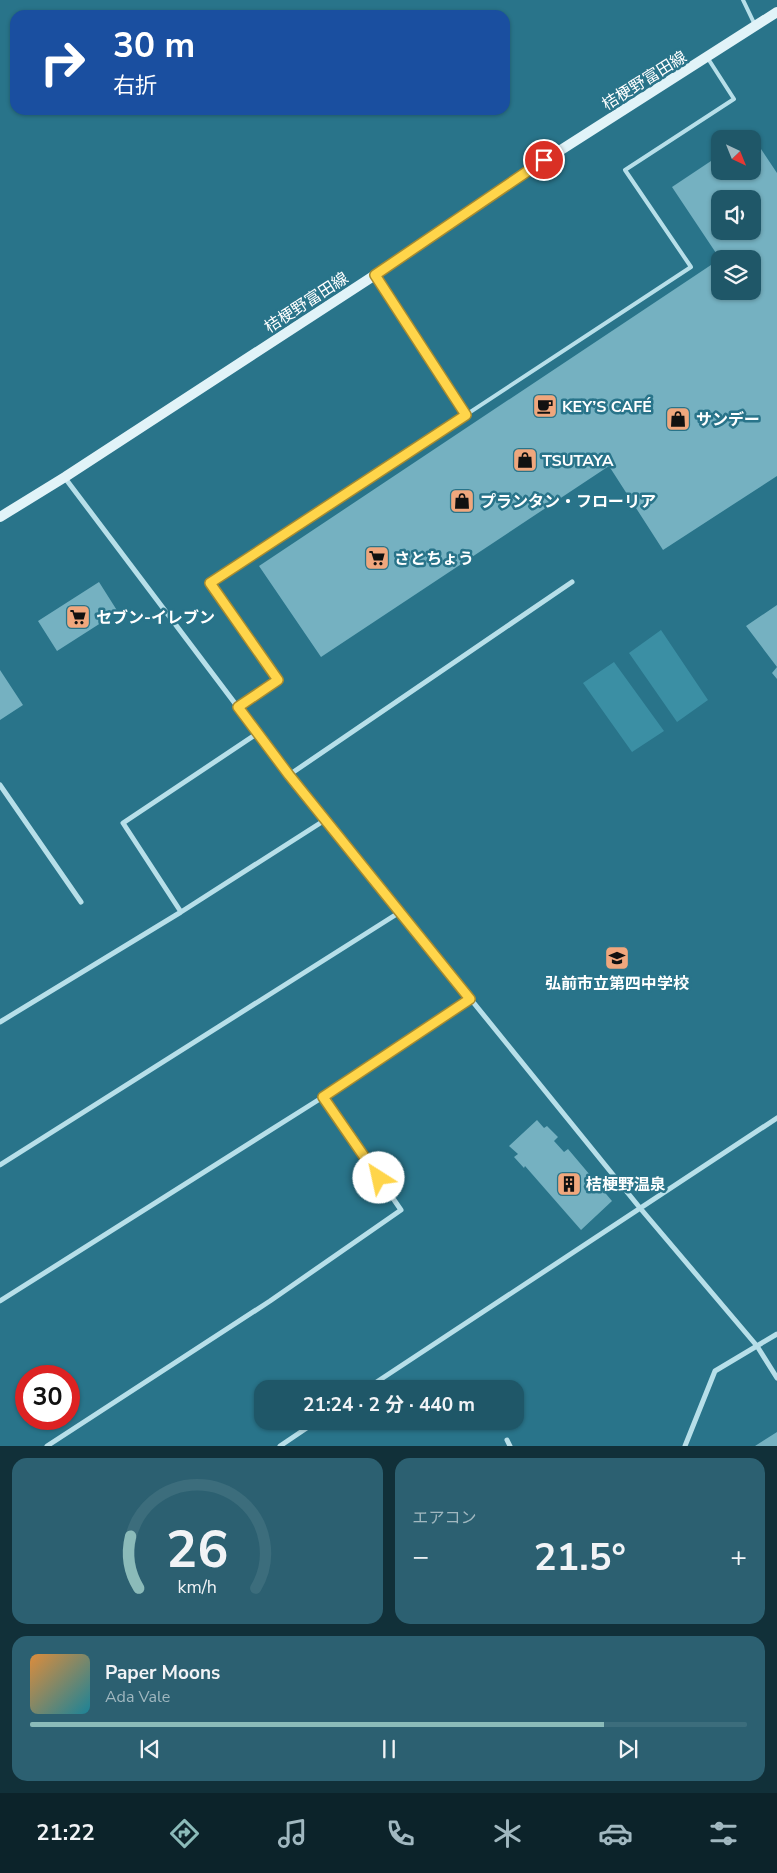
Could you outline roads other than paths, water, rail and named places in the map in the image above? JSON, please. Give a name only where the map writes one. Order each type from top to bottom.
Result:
[{"type":"main road","name":"桔梗野富田線","points":[[0,517],[65,477],[375,275],[528,171],[777,12]]},
{"type":"street","points":[[65,477],[289,775],[640,1208],[757,1346],[777,1378]]},
{"type":"street","points":[[289,775],[572,582]]},
{"type":"street","points":[[181,912],[123,823],[258,733]]},
{"type":"street","points":[[0,785],[82,902]]},
{"type":"street","points":[[0,1022],[181,912],[325,820]]},
{"type":"street","points":[[0,1165],[400,912]]},
{"type":"street","points":[[0,1300],[323,1097],[470,999]]},
{"type":"street","points":[[47,1446],[270,1302],[401,1210],[323,1097]]},
{"type":"street","points":[[380,1380],[777,1118]]},
{"type":"street","points":[[685,1446],[715,1371],[777,1334]]},
{"type":"street","points":[[280,1446],[304,1430]]},
{"type":"lane","points":[[742,0],[755,26]]},
{"type":"lane","points":[[238,707],[278,680],[210,583],[691,267],[624,170],[734,98],[707,57]]},
{"type":"lane","points":[[375,275],[466,415]]},
{"type":"place","name":"KEY’S CAFÉ","points":[[545,406]]},
{"type":"place","name":"サンデー","points":[[678,419]]},
{"type":"place","name":"TSUTAYA","points":[[525,460]]},
{"type":"place","name":"プランタン・フローリア","points":[[462,501]]},
{"type":"place","name":"さとちょう","points":[[377,558]]},
{"type":"place","name":"セブン-イレブン","points":[[78,617]]},
{"type":"place","name":"弘前市立第四中学校","points":[[617,958]]},
{"type":"place","name":"桔梗野温泉","points":[[569,1184]]}]
